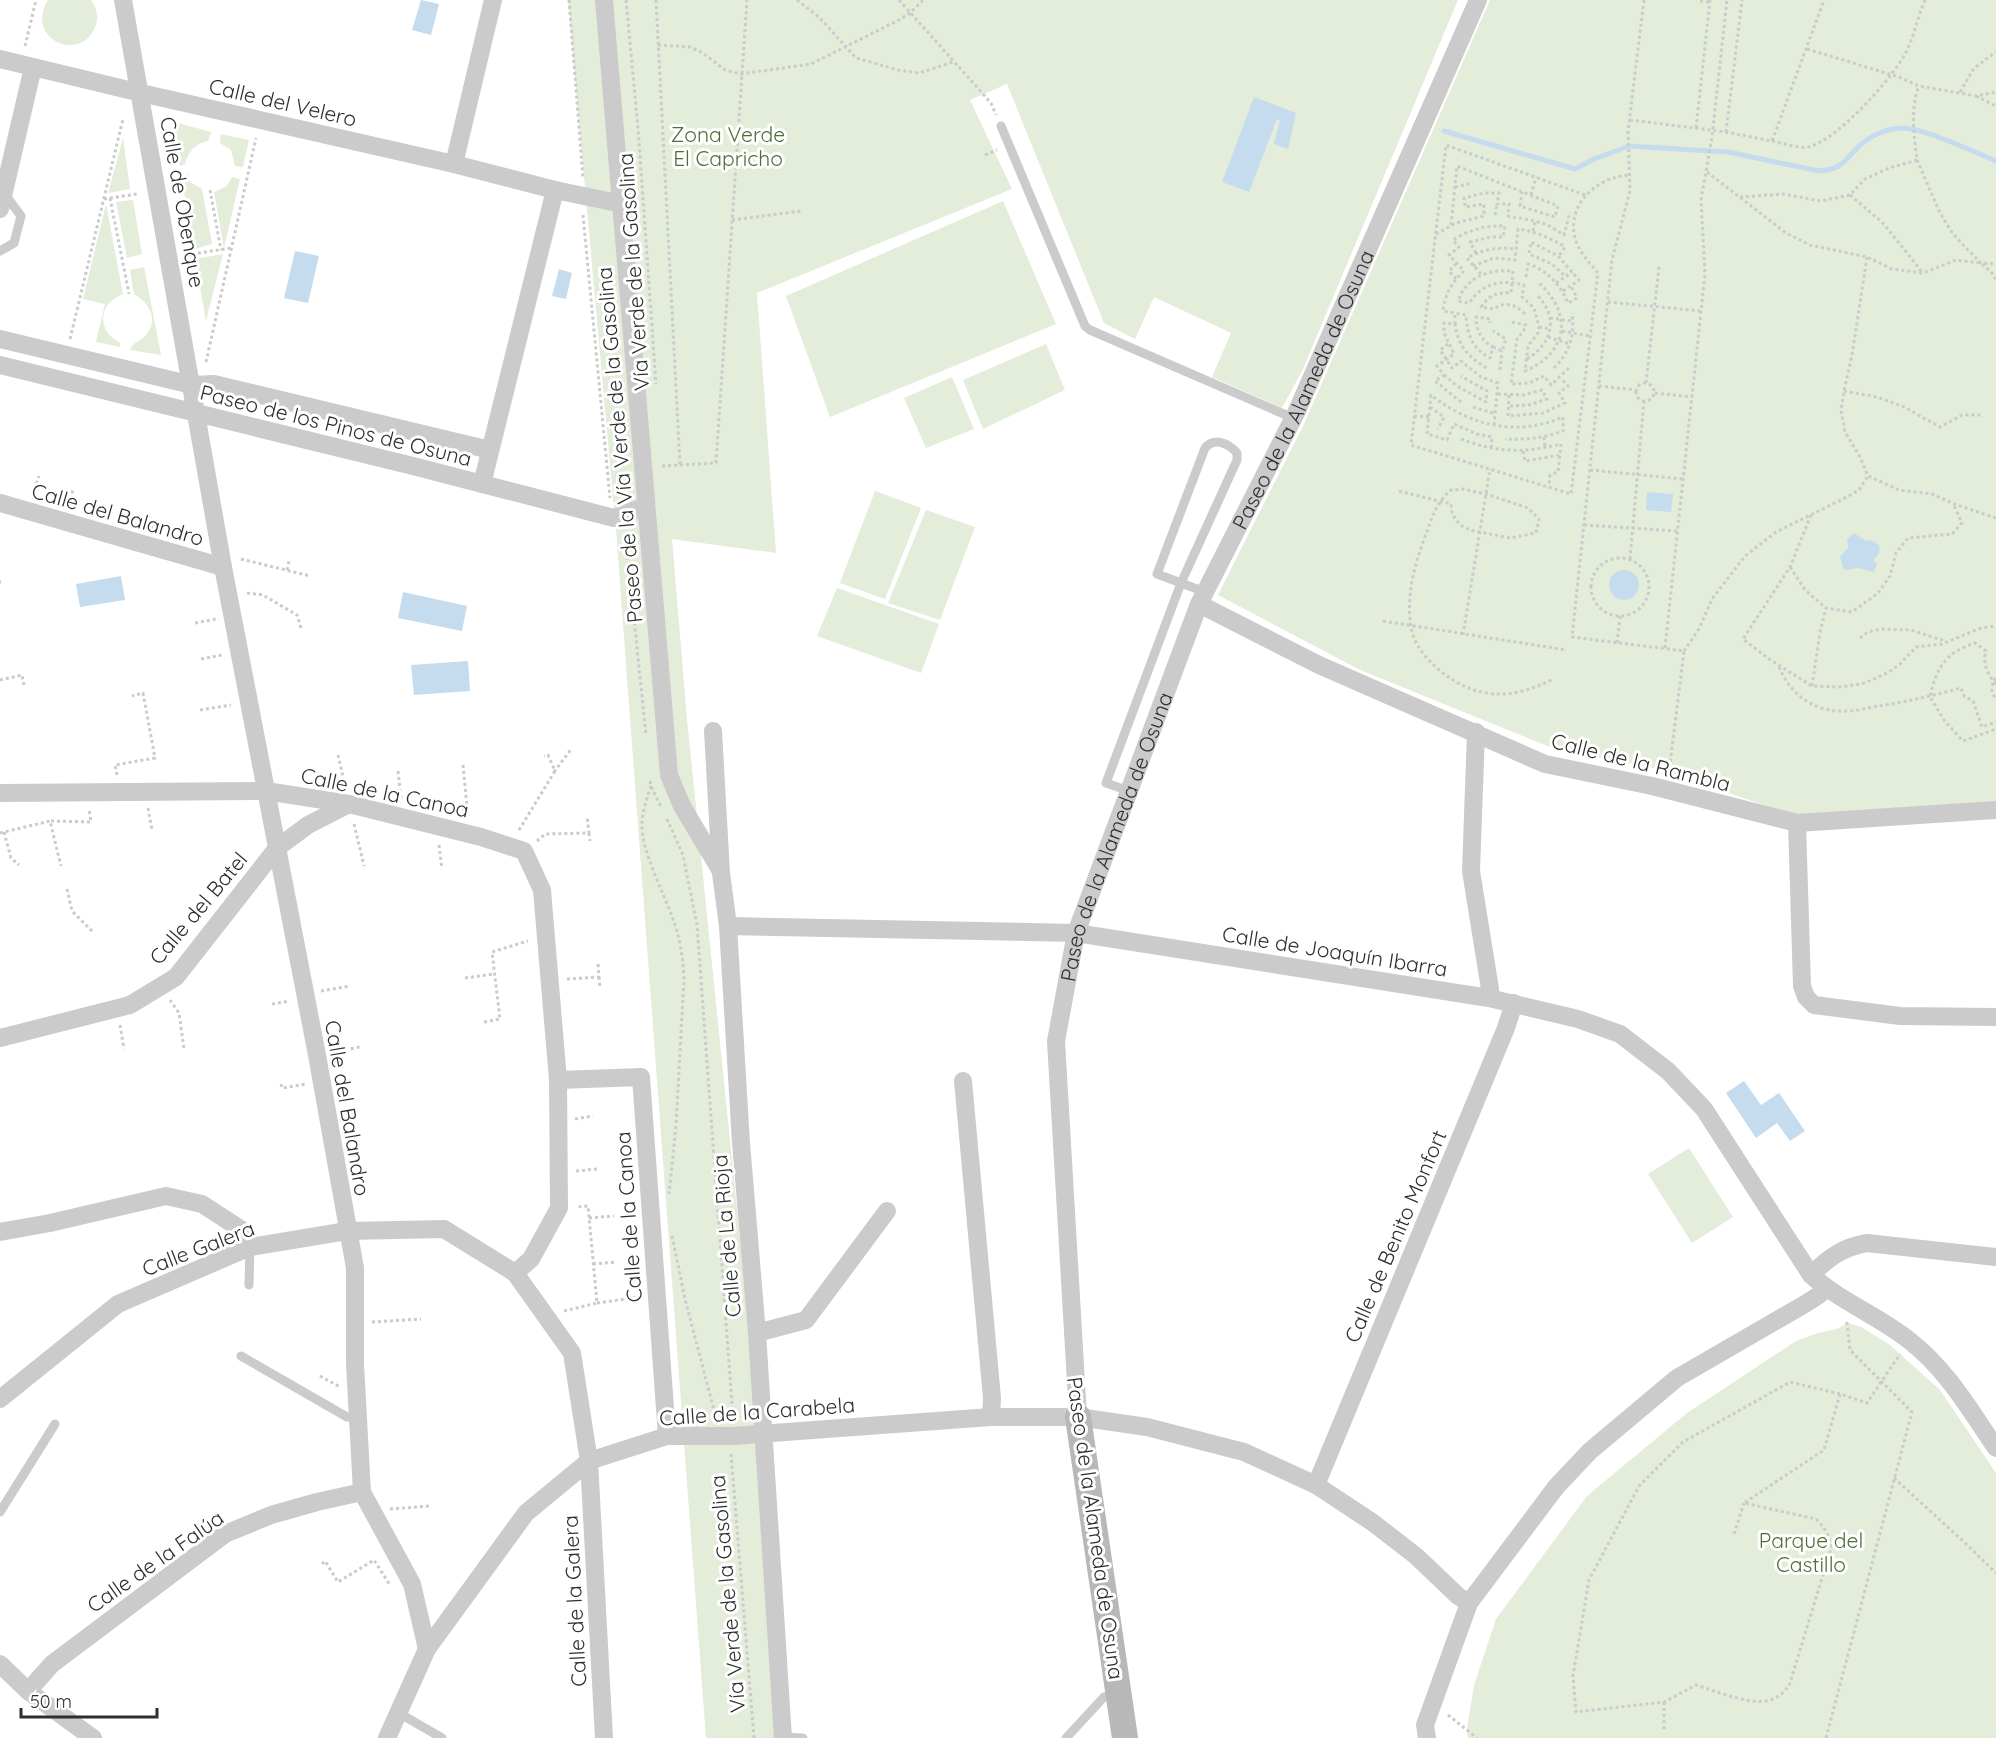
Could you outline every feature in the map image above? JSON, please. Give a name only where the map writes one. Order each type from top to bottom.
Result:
[{"type":"street","name":"Calle de Obenque","points":[[123,0],[198,378],[196,413]]},
{"type":"street","points":[[454,164],[493,0]]},
{"type":"street","name":"Paseo de la Vía Verde de la Gasolina","points":[[604,0],[669,775],[682,806],[722,873]]},
{"type":"street","name":"Paseo de la Alameda de Osuna","points":[[1125,1738],[1078,1417],[1056,1041],[1076,933],[1202,598],[1293,418],[1478,0]]},
{"type":"street","name":"Calle del Velero","points":[[0,59],[622,204]]},
{"type":"street","points":[[2,201],[33,67]]},
{"type":"street","points":[[482,484],[555,190]]},
{"type":"street","name":"Paseo de los Pinos de Osuna","points":[[0,339],[198,378],[214,384],[490,450]]},
{"type":"street","name":"Paseo de los Pinos de Osuna","points":[[0,355],[6,367],[413,465],[614,518],[646,506]]},
{"type":"street","name":"Calle del Balandro","points":[[196,413],[355,1268],[362,1492],[412,1584],[427,1649]]},
{"type":"street","name":"Calle del Balandro","points":[[0,503],[223,567]]},
{"type":"street","name":"Calle de la Rambla","points":[[1202,598],[1319,665],[1545,764],[1652,786],[1797,823],[1996,810]]},
{"type":"street","name":"Calle de La Rioja","points":[[713,731],[741,1143],[757,1333],[783,1738]]},
{"type":"street","points":[[1476,732],[1471,871],[1490,989],[1489,998]]},
{"type":"street","name":"Calle de la Canoa","points":[[0,793],[266,790],[349,804],[436,825],[524,850],[542,890],[558,1080],[559,1208],[531,1259],[515,1273]]},
{"type":"street","name":"Calle del Batel","points":[[0,1038],[130,1005],[176,977],[277,848],[308,825],[349,804]]},
{"type":"street","points":[[1797,823],[1802,986],[1806,997],[1814,1005],[1900,1016],[1996,1017]]},
{"type":"street","name":"Calle de Joaquín Ibarra","points":[[728,926],[1076,933],[1489,998],[1578,1019],[1620,1034],[1668,1071],[1704,1109],[1811,1275],[1826,1288],[1905,1337],[1945,1373],[1996,1448]]},
{"type":"street","name":"Calle de Benito Monfort","points":[[1316,1485],[1502,1039],[1514,1003]]},
{"type":"street","name":"Calle de la Canoa","points":[[558,1080],[641,1077],[667,1436]]},
{"type":"street","points":[[963,1081],[992,1398],[991,1417]]},
{"type":"street","points":[[0,1232],[50,1223],[166,1196],[202,1203],[245,1232],[250,1247]]},
{"type":"street","points":[[757,1333],[806,1320],[887,1211]]},
{"type":"street","name":"Calle Galera","points":[[0,1399],[117,1304],[250,1247],[347,1231],[444,1229],[515,1273],[572,1353],[589,1461]]},
{"type":"street","points":[[1811,1275],[1823,1263],[1849,1246],[1867,1243],[1996,1257]]},
{"type":"street","points":[[1427,1738],[1425,1725],[1469,1603],[1556,1486],[1590,1451],[1677,1378],[1812,1300],[1826,1288]]},
{"type":"street","name":"Calle de la Carabela","points":[[387,1738],[427,1649],[526,1513],[589,1461],[667,1436],[719,1437],[991,1417],[1078,1417],[1147,1427],[1244,1452],[1316,1485],[1372,1522],[1416,1556],[1458,1596],[1469,1603]]},
{"type":"street","name":"Calle de la Galera","points":[[589,1461],[604,1738]]},
{"type":"street","name":"Calle de la Falúa","points":[[28,1691],[52,1664],[225,1534],[272,1515],[362,1492]]},
{"type":"street","points":[[0,1664],[28,1691],[93,1738]]},
{"type":"lane","points":[[1001,126],[1085,326],[1293,418]]},
{"type":"lane","points":[[0,250],[14,243],[21,216],[2,201]]},
{"type":"lane","points":[[1129,791],[1106,783],[1181,583],[1237,460],[1237,453],[1231,447],[1216,441],[1210,442],[1205,448],[1157,574],[1181,583],[1202,598]]},
{"type":"lane","points":[[249,1285],[250,1247]]},
{"type":"lane","points":[[241,1356],[347,1417],[358,1417]]},
{"type":"lane","points":[[0,1512],[55,1424]]},
{"type":"lane","points":[[1066,1738],[1104,1697],[1118,1694]]},
{"type":"lane","points":[[397,1712],[442,1738]]},
{"type":"lane","points":[[783,1738],[803,1738]]},
{"type":"path","points":[[25,46],[36,0]]},
{"type":"path","points":[[569,0],[583,180]]},
{"type":"path","name":"Vía Verde de la Gasolina","points":[[627,0],[657,395]]},
{"type":"path","points":[[656,0],[680,465]]},
{"type":"path","points":[[655,467],[716,463],[747,0]]},
{"type":"path","points":[[796,0],[819,17],[856,58],[898,70],[920,73],[953,62]]},
{"type":"path","points":[[899,0],[991,103],[1001,126]]},
{"type":"path","points":[[658,45],[690,47],[704,53],[725,70],[741,74],[811,64],[910,13],[922,0]]},
{"type":"path","points":[[1644,0],[1628,131],[1630,191],[1612,260],[1572,637],[1684,651]]},
{"type":"path","points":[[1665,648],[1705,274],[1701,200],[1712,137],[1727,0]]},
{"type":"path","points":[[1726,132],[1742,0]]},
{"type":"path","points":[[1772,141],[1824,0]]},
{"type":"path","points":[[1630,120],[1726,132],[1806,148],[1819,144],[1856,115],[1891,74],[1908,50],[1925,0]]},
{"type":"path","points":[[1696,128],[1710,1],[1700,1]]},
{"type":"path","points":[[1807,49],[1891,74],[1919,86],[1976,96],[1996,106]]},
{"type":"path","points":[[1959,93],[1974,68],[1996,52]]},
{"type":"path","points":[[1919,86],[1915,95],[1913,122],[1917,160],[1940,213],[1963,245],[1994,274],[1996,281]]},
{"type":"path","points":[[1976,96],[1996,92]]},
{"type":"path","points":[[69,344],[123,119]]},
{"type":"path","points":[[198,378],[256,136]]},
{"type":"path","points":[[1585,195],[1446,145],[1411,445],[1570,494],[1598,273],[1577,244],[1576,214],[1585,195],[1600,183],[1618,175],[1631,175]]},
{"type":"path","points":[[1738,197],[1783,194],[1821,201],[1850,195],[1865,179],[1889,168],[1917,160]]},
{"type":"path","points":[[1451,225],[1457,166],[1558,206],[1555,217],[1520,206],[1522,192]]},
{"type":"path","points":[[1707,172],[1786,233],[1810,245],[1867,256],[1892,269],[1923,273],[1956,260],[1996,264]]},
{"type":"path","points":[[1531,195],[1536,177]]},
{"type":"path","points":[[1455,186],[1473,183]]},
{"type":"path","points":[[210,190],[220,250]]},
{"type":"path","points":[[1436,234],[1451,225],[1484,216],[1484,204],[1465,207],[1464,198],[1484,193],[1499,193],[1495,215]]},
{"type":"path","points":[[104,199],[137,194]]},
{"type":"path","points":[[1850,195],[1881,222],[1923,273]]},
{"type":"path","points":[[110,198],[129,294]]},
{"type":"path","points":[[1497,204],[1509,204],[1508,216],[1535,220],[1564,235],[1570,212]]},
{"type":"path","points":[[583,210],[611,504]]},
{"type":"path","points":[[732,220],[801,211]]},
{"type":"path","points":[[1533,231],[1535,220]]},
{"type":"path","points":[[1476,253],[1470,242],[1503,237],[1505,226],[1472,230],[1453,240],[1459,247],[1449,255],[1464,271],[1456,279],[1446,296],[1443,311],[1466,315],[1468,336],[1476,348],[1490,358],[1493,347]]},
{"type":"path","points":[[1473,266],[1494,258],[1515,260],[1518,229],[1533,231],[1564,248],[1558,256]]},
{"type":"path","points":[[1563,291],[1579,280],[1558,256],[1531,242],[1529,254],[1552,264],[1565,276]]},
{"type":"path","points":[[186,255],[231,248]]},
{"type":"path","points":[[1481,274],[1467,258],[1476,253],[1497,248],[1516,249]]},
{"type":"path","points":[[1867,256],[1841,410],[1845,432],[1868,476],[1899,490],[1932,494],[1996,518]]},
{"type":"path","points":[[1456,279],[1449,271],[1457,263]]},
{"type":"path","points":[[1526,277],[1528,264],[1539,267],[1563,291],[1568,303],[1577,298],[1571,286]]},
{"type":"path","points":[[1646,383],[1659,267]]},
{"type":"path","points":[[1525,314],[1515,306],[1507,304],[1494,309],[1481,307],[1488,298],[1496,293],[1511,293],[1512,282],[1513,272],[1501,270],[1481,274],[1466,286],[1458,301],[1469,303],[1478,292],[1489,285],[1503,281],[1512,282],[1524,285],[1522,297],[1534,308],[1539,327],[1538,333],[1528,346],[1525,371],[1538,366],[1549,357],[1562,331],[1559,309],[1553,298],[1539,283]]},
{"type":"path","points":[[1556,283],[1573,271]]},
{"type":"path","points":[[1489,285],[1496,293]]},
{"type":"path","points":[[1527,359],[1539,352],[1550,329],[1547,308],[1536,294]]},
{"type":"path","points":[[1608,302],[1701,311]]},
{"type":"path","points":[[1455,313],[1457,337],[1467,355],[1487,368]]},
{"type":"path","points":[[1554,368],[1562,360],[1574,333],[1572,313]]},
{"type":"path","points":[[1490,324],[1490,319],[1476,317],[1482,338],[1502,351]]},
{"type":"path","points":[[1550,318],[1573,321]]},
{"type":"path","points":[[1512,322],[1526,325],[1517,339],[1511,384],[1529,383],[1544,376],[1551,386],[1570,367]]},
{"type":"path","points":[[1455,324],[1444,323],[1444,333],[1454,354],[1437,366],[1457,387],[1486,402],[1487,392],[1461,376]]},
{"type":"path","points":[[1466,326],[1477,326]]},
{"type":"path","points":[[1539,327],[1550,329]]},
{"type":"path","points":[[1493,331],[1506,339],[1500,370]]},
{"type":"path","points":[[1562,331],[1590,336]]},
{"type":"path","points":[[1548,337],[1570,344]]},
{"type":"path","points":[[1448,344],[1440,350],[1452,368],[1461,361],[1481,376],[1498,383],[1494,426]]},
{"type":"path","points":[[1467,355],[1476,348]]},
{"type":"path","points":[[1444,375],[1435,381],[1461,402]]},
{"type":"path","points":[[1509,395],[1508,416],[1543,413],[1565,403],[1559,393],[1568,387],[1561,378]]},
{"type":"path","points":[[1646,383],[1652,386],[1654,393],[1651,399],[1644,401],[1637,397],[1636,390],[1640,384],[1646,383]]},
{"type":"path","points":[[1599,386],[1636,390]]},
{"type":"path","points":[[1497,394],[1523,395],[1542,390],[1547,399],[1529,405],[1509,406]]},
{"type":"path","points":[[1844,391],[1877,397],[1940,426],[1962,416],[1983,415]]},
{"type":"path","points":[[1654,393],[1692,397]]},
{"type":"path","points":[[1491,448],[1492,437],[1477,434],[1454,424],[1447,440],[1427,435],[1431,395],[1461,416],[1494,426],[1513,429],[1531,427],[1547,424],[1563,417],[1563,431],[1532,439],[1505,439]]},
{"type":"path","points":[[1630,560],[1644,401]]},
{"type":"path","points":[[1430,407],[1444,417],[1438,429]]},
{"type":"path","points":[[1473,407],[1496,414]]},
{"type":"path","points":[[1414,416],[1429,417]]},
{"type":"path","points":[[1544,436],[1545,448]]},
{"type":"path","points":[[1461,439],[1491,448],[1523,451],[1561,444],[1558,472],[1550,475],[1549,487]]},
{"type":"path","points":[[1523,451],[1525,461],[1560,455]]},
{"type":"path","points":[[1463,635],[1490,469]]},
{"type":"path","points":[[1590,470],[1683,479]]},
{"type":"path","points":[[1669,773],[1684,651],[1699,629],[1712,599],[1745,556],[1776,532],[1858,490],[1868,476]]},
{"type":"path","points":[[1400,491],[1439,501],[1451,504],[1452,514],[1460,525],[1480,532],[1510,538],[1536,533],[1539,519],[1528,508],[1486,494],[1463,489],[1451,490],[1439,501],[1413,574],[1410,603],[1411,626],[1413,635],[1425,657],[1446,675],[1469,690],[1494,694],[1521,692],[1553,679]]},
{"type":"path","points":[[1790,567],[1806,590],[1826,608],[1852,612],[1878,593],[1890,576],[1896,553],[1908,538],[1952,534],[1962,523],[1954,504]]},
{"type":"path","points":[[1811,515],[1790,567],[1743,639],[1812,686],[1842,687],[1865,683],[1899,665],[1916,647],[1947,642],[1981,628],[1996,626]]},
{"type":"path","points":[[1584,525],[1677,531]]},
{"type":"path","points":[[636,540],[631,540],[627,551],[646,739]]},
{"type":"path","points":[[241,559],[310,576]]},
{"type":"path","points":[[1612,559],[1630,560],[1644,570],[1649,587],[1644,604],[1637,610],[1620,616],[1603,610],[1593,596],[1591,586],[1593,577],[1604,563],[1612,559]]},
{"type":"path","points":[[287,570],[290,561]]},
{"type":"path","points":[[247,593],[263,595],[297,615],[301,628]]},
{"type":"path","points":[[1812,686],[1826,608]]},
{"type":"path","points":[[1617,643],[1620,616]]},
{"type":"path","points":[[195,623],[221,618]]},
{"type":"path","points":[[1383,621],[1566,650]]},
{"type":"path","points":[[1860,638],[1876,629],[1911,630],[1947,642]]},
{"type":"path","points":[[1996,684],[1987,672],[1984,656],[1986,651],[1975,643],[1959,648],[1946,660],[1935,674],[1930,697],[1944,720],[1962,741],[1996,729]]},
{"type":"path","points":[[201,659],[227,654]]},
{"type":"path","points":[[1779,665],[1784,678],[1795,694],[1823,710],[1847,711],[1896,704],[1961,688],[1964,696],[1973,701],[1982,727],[1996,722]]},
{"type":"path","points":[[0,680],[22,675],[24,685]]},
{"type":"path","points":[[1994,679],[1992,691],[1996,700]]},
{"type":"path","points":[[119,792],[115,765],[155,758],[143,693],[132,696]]},
{"type":"path","points":[[200,710],[236,704]]},
{"type":"path","points":[[509,846],[553,774],[572,748]]},
{"type":"path","points":[[338,755],[364,866]]},
{"type":"path","points":[[544,756],[548,755],[555,771],[553,774]]},
{"type":"path","points":[[463,765],[470,834]]},
{"type":"path","points":[[398,771],[403,817]]},
{"type":"path","points":[[650,775],[651,786],[682,855],[697,926],[733,1419]]},
{"type":"path","points":[[657,783],[651,786],[645,803],[642,824],[653,868],[674,920],[682,955],[684,978],[669,1200]]},
{"type":"path","points":[[19,865],[11,858],[2,833],[50,821],[91,822],[86,792]]},
{"type":"path","points":[[587,816],[590,841]]},
{"type":"path","points":[[50,821],[61,866]]},
{"type":"path","points":[[436,825],[442,869]]},
{"type":"path","points":[[545,834],[588,833]]},
{"type":"path","points":[[67,889],[72,911],[93,933]]},
{"type":"path","points":[[484,1022],[500,1018],[492,952],[546,935]]},
{"type":"path","points":[[682,955],[690,954]]},
{"type":"path","points":[[598,963],[600,988]]},
{"type":"path","points":[[465,978],[494,974]]},
{"type":"path","points":[[550,980],[599,977]]},
{"type":"path","points":[[160,986],[179,1013],[184,1049]]},
{"type":"path","points":[[305,994],[350,987]]},
{"type":"path","points":[[118,1008],[124,1049]]},
{"type":"path","points":[[317,1055],[360,1047]]},
{"type":"path","points":[[281,1083],[282,1088],[321,1081]]},
{"type":"path","points":[[559,1208],[588,1206],[597,1303]]},
{"type":"path","points":[[590,1218],[614,1216]]},
{"type":"path","points":[[670,1227],[685,1299],[716,1418]]},
{"type":"path","points":[[593,1264],[617,1262]]},
{"type":"path","points":[[544,1315],[597,1303],[657,1295]]},
{"type":"path","points":[[1826,1738],[1912,1412],[1880,1383],[1850,1350],[1847,1323],[1850,1318]]},
{"type":"path","points":[[355,1323],[421,1319]]},
{"type":"path","points":[[1744,1503],[1816,1519],[1830,1539],[1831,1549],[1789,1686],[1776,1698],[1757,1702],[1696,1685],[1664,1702],[1576,1712],[1573,1676],[1589,1580],[1639,1486],[1683,1442],[1791,1382],[1867,1403],[1903,1351],[1897,1347]]},
{"type":"path","points":[[1734,1534],[1744,1503],[1824,1450],[1839,1394]]},
{"type":"path","name":"Vía Verde de la Gasolina","points":[[731,1447],[754,1738]]},
{"type":"path","points":[[1894,1478],[1996,1573]]},
{"type":"path","points":[[370,1510],[430,1506]]},
{"type":"path","points":[[322,1564],[325,1561],[338,1582],[374,1560],[388,1586],[395,1593]]},
{"type":"path","points":[[1433,1702],[1477,1738]]},
{"type":"path","points":[[1664,1702],[1664,1731]]},
{"type":"green space","points":[[48,0],[91,0],[96,10],[97,20],[88,38],[78,44],[68,45],[57,42],[49,35],[43,26],[43,14]]},
{"type":"green space","name":"Zona Verde El Capricho","points":[[568,0],[1458,0],[1303,369],[1282,408],[1212,377],[1231,333],[1154,297],[1135,339],[1104,323],[1007,84],[970,100],[1012,189],[757,293],[776,553],[672,539],[687,719],[791,1738],[706,1738],[616,530]]},
{"type":"green space","points":[[1490,0],[1996,0],[1996,804],[1802,818],[1658,769],[1555,749],[1360,670],[1218,595],[1303,426]]},
{"type":"green space","points":[[171,121],[211,132],[208,141],[193,149],[185,164],[180,166]]},
{"type":"green space","points":[[221,134],[249,140],[243,167],[235,166],[231,150],[220,143]]},
{"type":"green space","points":[[123,138],[130,189],[108,193]]},
{"type":"green space","points":[[188,174],[190,182],[202,189],[212,244],[195,249],[181,177]]},
{"type":"green space","points":[[232,177],[240,179],[224,248],[214,192],[227,186]]},
{"type":"green space","points":[[133,200],[142,254],[127,258],[116,202]]},
{"type":"green space","points":[[1003,201],[1056,324],[830,417],[786,296]]},
{"type":"green space","points":[[106,204],[123,294],[109,304],[103,317],[107,331],[120,343],[120,347],[96,342],[105,304],[83,299]]},
{"type":"green space","points":[[223,254],[206,321],[195,259]]},
{"type":"green space","points":[[144,267],[161,355],[130,350],[147,334],[152,322],[152,316],[144,301],[134,294],[130,270]]},
{"type":"green space","points":[[1046,344],[1065,390],[983,429],[963,380]]},
{"type":"green space","points":[[952,377],[974,429],[926,448],[904,398]]},
{"type":"green space","points":[[875,491],[921,508],[885,599],[840,583]]},
{"type":"green space","points":[[926,510],[975,527],[940,620],[888,603]]},
{"type":"green space","points":[[837,588],[939,624],[921,673],[817,636]]},
{"type":"green space","points":[[1689,1148],[1733,1217],[1692,1243],[1648,1174]]},
{"type":"green space","name":"Parque del Castillo","points":[[1847,1323],[1861,1327],[1890,1345],[1940,1390],[1996,1473],[1996,1738],[1468,1738],[1467,1729],[1474,1685],[1496,1619],[1587,1496],[1687,1413],[1796,1341],[1837,1329]]},
{"type":"water","points":[[421,0],[439,4],[431,35],[412,30]]},
{"type":"water","points":[[1254,97],[1296,113],[1288,149],[1274,144],[1280,120],[1277,119],[1249,192],[1222,182]]},
{"type":"water","points":[[295,251],[319,256],[308,303],[284,298]]},
{"type":"water","points":[[559,269],[572,273],[566,299],[552,296]]},
{"type":"water","points":[[1647,492],[1673,494],[1671,512],[1646,510]]},
{"type":"water","points":[[1854,533],[1866,541],[1871,540],[1879,545],[1878,555],[1873,560],[1877,564],[1874,572],[1858,568],[1844,570],[1840,557],[1848,548],[1847,539]]},
{"type":"water","points":[[1624,570],[1635,574],[1639,585],[1635,596],[1624,600],[1613,596],[1609,585],[1613,574]]},
{"type":"water","points":[[121,576],[125,600],[80,607],[76,584]]},
{"type":"water","points":[[403,592],[467,606],[462,631],[398,618]]},
{"type":"water","points":[[468,661],[470,691],[414,695],[411,665]]},
{"type":"water","points":[[1744,1081],[1761,1105],[1779,1093],[1805,1131],[1790,1141],[1777,1123],[1756,1138],[1726,1093]]},
{"type":"waterway","points":[[1444,131],[1575,169],[1629,146],[1728,152],[1819,171],[1828,170],[1840,165],[1872,136],[1898,128],[1913,129],[1937,137],[1996,161]]}]
